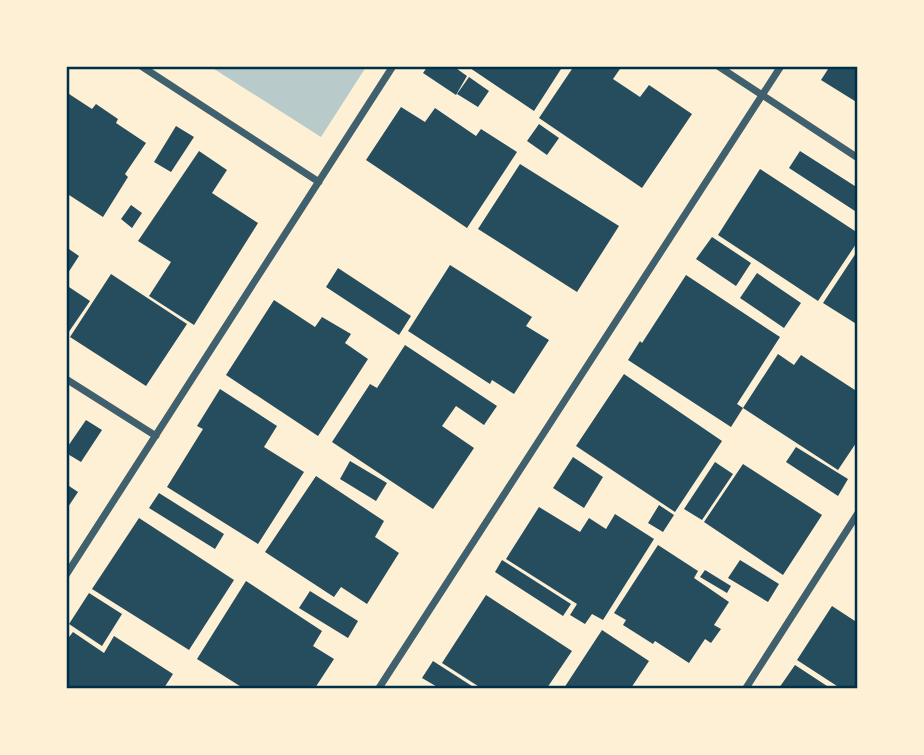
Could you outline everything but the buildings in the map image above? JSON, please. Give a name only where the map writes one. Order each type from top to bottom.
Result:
[{"type":"street","points":[[141,66],[319,182]]},
{"type":"street","points":[[66,575],[393,66]]},
{"type":"street","points":[[718,66],[858,158]]},
{"type":"street","points":[[379,688],[781,66]]},
{"type":"street","points":[[66,379],[156,436]]},
{"type":"street","points":[[746,688],[856,517]]},
{"type":"shaded area","points":[[211,67],[366,67],[321,137]]}]
